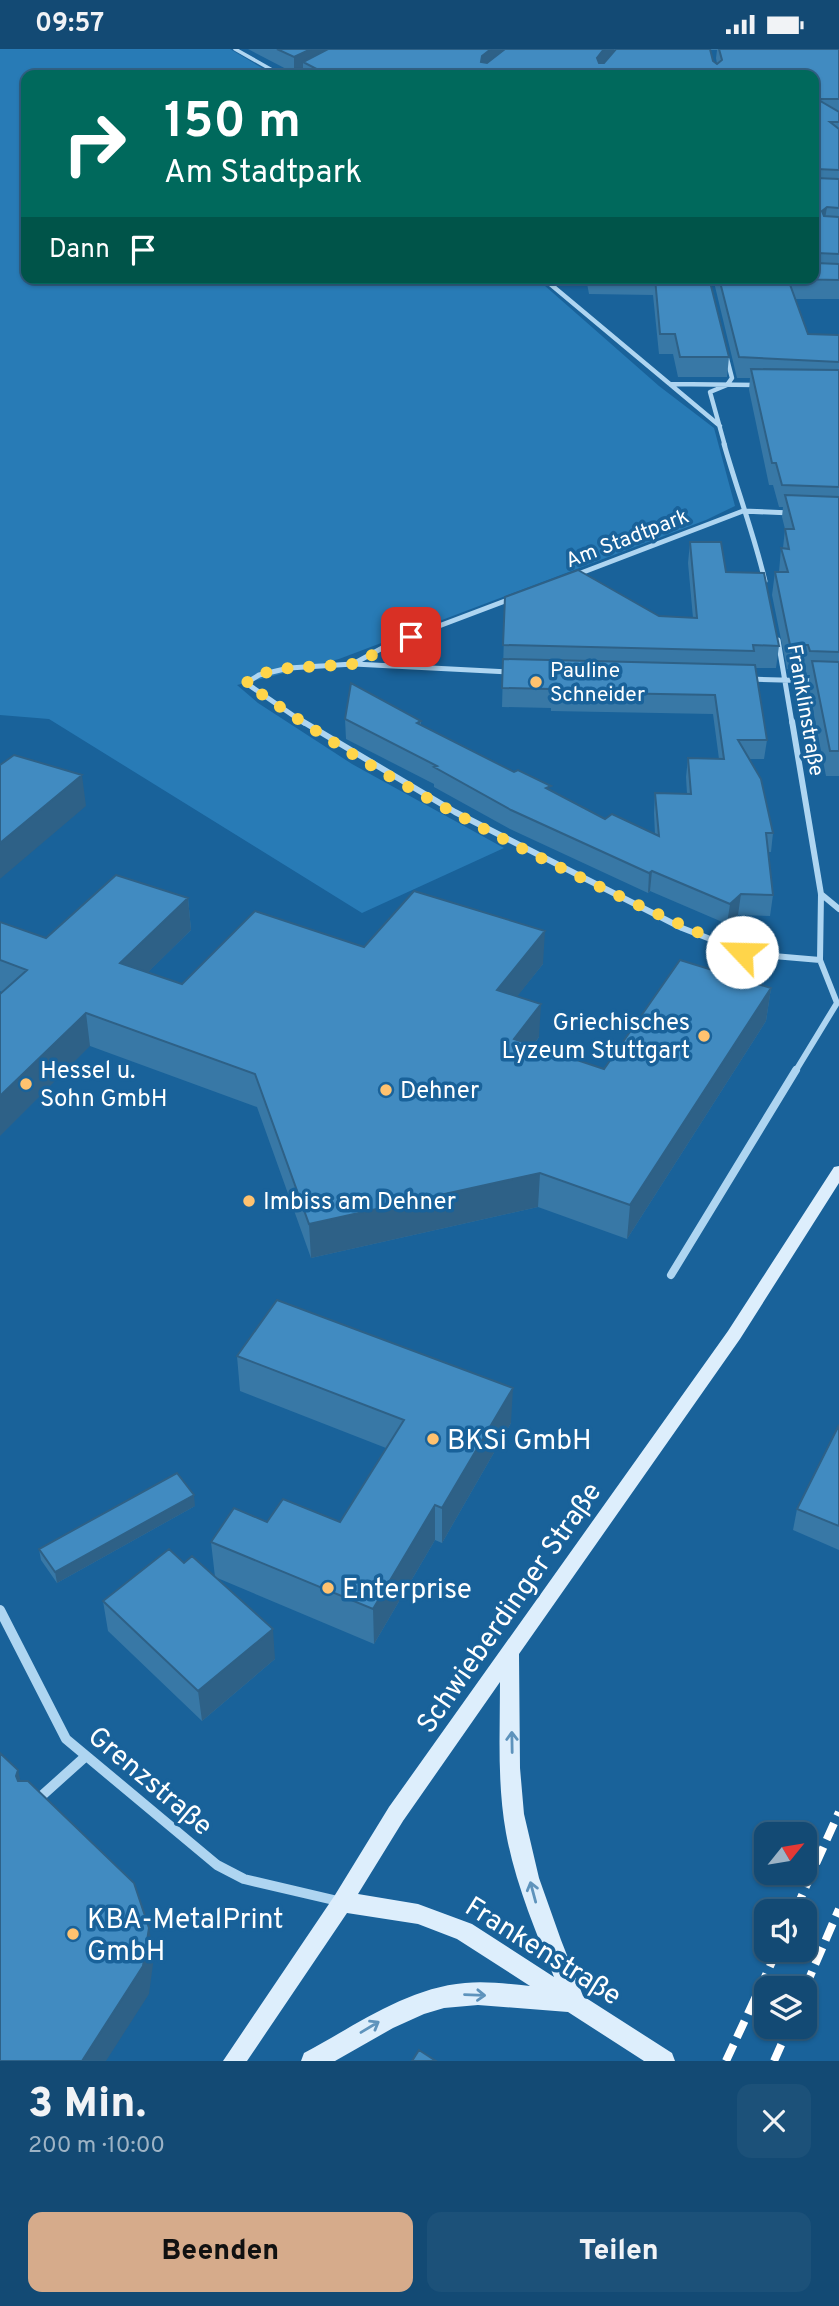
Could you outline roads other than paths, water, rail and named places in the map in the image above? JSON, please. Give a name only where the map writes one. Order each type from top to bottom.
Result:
[{"type":"main road","name":"Schwieberdinger Straße","points":[[234,2061],[342,1902],[396,1814],[734,1335],[839,1171]]},
{"type":"main road","points":[[312,2061],[374,2024],[408,2008],[464,1994],[575,2001],[538,1910],[517,1834],[512,1760],[510,1654]]},
{"type":"main road","name":"Frankenstraße","points":[[342,1902],[418,1915],[464,1931],[664,2061]]},
{"type":"street","points":[[235,49],[272,70]]},
{"type":"street","points":[[550,284],[720,426]]},
{"type":"street","points":[[726,353],[732,378],[727,385],[710,392],[743,512],[753,529],[765,584]]},
{"type":"street","points":[[670,384],[764,385]]},
{"type":"street","points":[[743,512],[798,513]]},
{"type":"street","name":"Am Stadtpark","points":[[568,577],[743,512]]},
{"type":"street","points":[[353,664],[386,646],[516,597]]},
{"type":"street","name":"Franklinstraße","points":[[777,639],[821,894],[820,960]]},
{"type":"street","points":[[512,672],[353,664],[289,668],[259,674],[246,683],[294,718],[369,765],[521,847],[660,916],[742,952],[820,960],[837,1003],[671,1275]]},
{"type":"street","points":[[745,678],[826,681]]},
{"type":"street","points":[[821,894],[839,909]]},
{"type":"street","name":"Grenzstraße","points":[[0,1610],[66,1739],[217,1865],[244,1879],[342,1902]]},
{"type":"street","points":[[30,1805],[86,1756]]},
{"type":"railway","points":[[800,1899],[839,1812]]},
{"type":"railway","points":[[810,1976],[839,1909]]},
{"type":"railway","points":[[726,2061],[772,1962]]},
{"type":"railway","points":[[774,2061],[784,2039]]},
{"type":"place","name":"Pauline Schneider","points":[[536,682]]},
{"type":"place","name":"Griechisches Lyzeum Stuttgart","points":[[704,1036]]},
{"type":"place","name":"Hessel u. Sohn GmbH","points":[[26,1084]]},
{"type":"place","name":"Dehner","points":[[386,1090]]},
{"type":"place","name":"Imbiss am Dehner","points":[[249,1201]]},
{"type":"place","name":"BKSi GmbH","points":[[433,1439]]},
{"type":"place","name":"Enterprise","points":[[328,1588]]},
{"type":"place","name":"KBA-MetalPrint GmbH","points":[[73,1934]]}]
